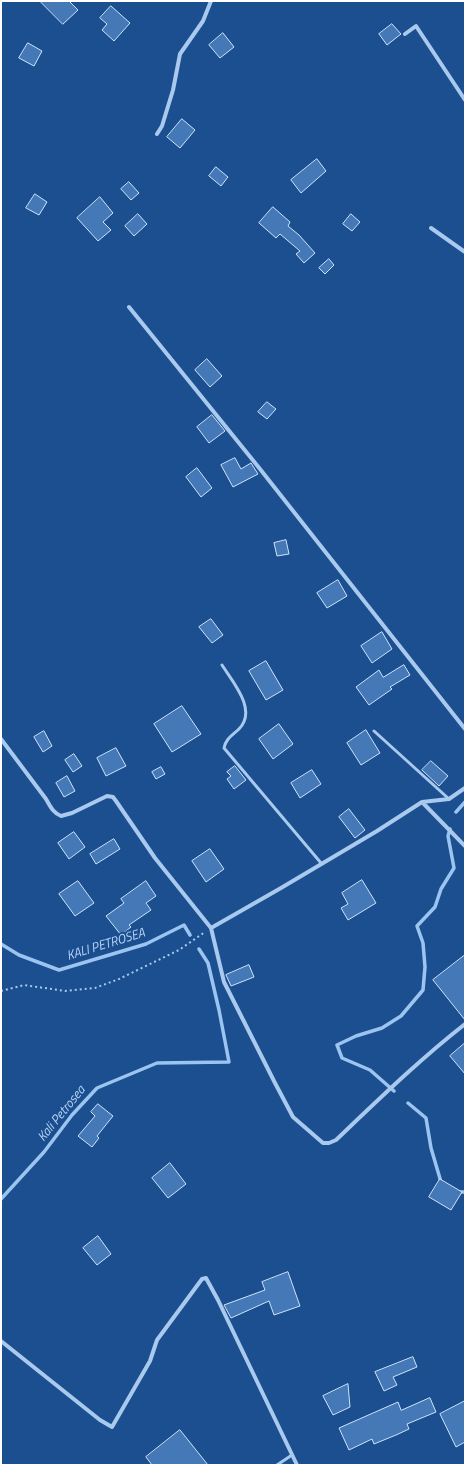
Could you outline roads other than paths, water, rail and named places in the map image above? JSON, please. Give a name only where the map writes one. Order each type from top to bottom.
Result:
[{"type":"street","points":[[157,134],[162,126],[180,54],[203,21],[211,1]]},
{"type":"street","points":[[405,34],[416,26],[465,100]]},
{"type":"street","points":[[431,228],[465,252]]},
{"type":"street","points":[[129,307],[260,468],[465,730]]},
{"type":"street","points":[[1,739],[57,815],[60,816],[72,813],[107,796],[113,797],[155,858],[211,928],[224,982],[275,1083],[293,1116],[323,1143],[336,1140],[423,1059],[465,1024]]},
{"type":"street","points":[[211,928],[377,831],[422,802],[449,799],[465,788]]},
{"type":"street","points":[[422,802],[465,846]]},
{"type":"street","points":[[1,1341],[100,1420],[112,1427],[150,1361],[158,1340],[204,1277],[217,1297],[297,1465]]},
{"type":"lane","points":[[222,664],[245,703],[246,710],[245,718],[241,727],[227,740],[224,748],[321,864]]},
{"type":"lane","points":[[374,731],[449,799]]},
{"type":"lane","points":[[277,1465],[292,1455]]},
{"type":"waterway","points":[[456,812],[465,802]]},
{"type":"waterway","points":[[394,1091],[370,1070],[342,1058],[337,1045],[356,1036],[382,1028],[401,1016],[423,990],[425,967],[423,943],[417,926],[435,907],[441,889],[454,868],[448,836],[450,829]]},
{"type":"waterway","name":"KALI PETROSEA","points":[[1,944],[19,955],[59,970],[146,944],[184,925],[190,935]]},
{"type":"waterway","name":"Kali Petrosea","points":[[1,1199],[44,1152],[72,1115],[97,1088],[157,1063],[229,1062],[208,963],[199,949]]},
{"type":"waterway","points":[[408,1103],[426,1118],[431,1148],[441,1182]]},
{"type":"waterway","points":[[458,1192],[465,1192]]}]
